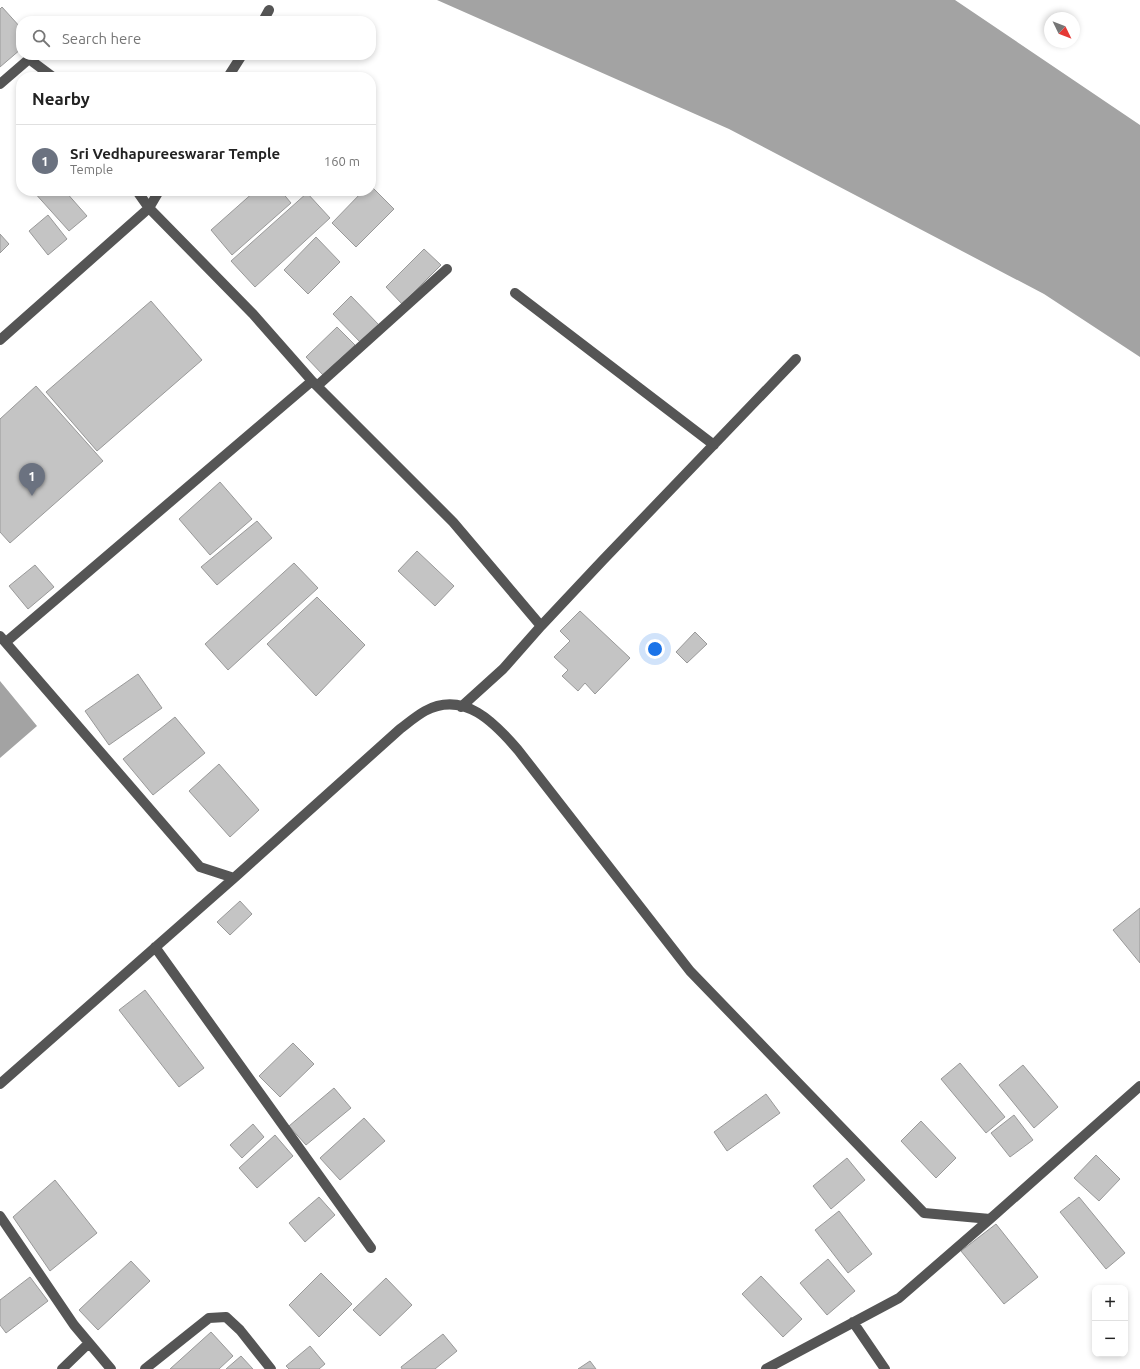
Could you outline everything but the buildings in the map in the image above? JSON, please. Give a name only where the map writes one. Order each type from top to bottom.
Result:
[{"type":"street","points":[[265,16],[269,10]]},
{"type":"street","points":[[0,84],[29,60],[46,72]]},
{"type":"street","points":[[231,72],[239,60]]},
{"type":"street","points":[[141,196],[149,208],[253,314],[315,384],[453,522],[541,626]]},
{"type":"street","points":[[0,340],[149,208],[156,196]]},
{"type":"street","points":[[234,878],[200,868],[3,639],[315,384],[447,269]]},
{"type":"street","points":[[515,293],[714,445]]},
{"type":"street","points":[[461,706],[503,669],[541,626],[796,359]]},
{"type":"street","points":[[0,1084],[234,878],[400,729],[413,719],[434,708],[452,705],[461,706],[469,708],[482,715],[503,732],[690,971],[924,1213],[990,1219]]},
{"type":"street","points":[[155,947],[371,1248]]},
{"type":"street","points":[[766,1369],[900,1298],[1140,1086]]},
{"type":"street","points":[[0,1216],[74,1325],[111,1369]]},
{"type":"street","points":[[145,1369],[209,1318],[226,1317],[240,1330],[271,1369]]},
{"type":"street","points":[[853,1322],[885,1369]]},
{"type":"street","points":[[62,1369],[89,1343]]},
{"type":"shaded area","points":[[437,0],[955,0],[1140,125],[1140,357],[1044,294],[729,129]]},
{"type":"shaded area","points":[[0,681],[37,726],[0,758]]},
{"type":"place","name":"Sri Vedhapureeswarar Temple","points":[[32,496]]}]
